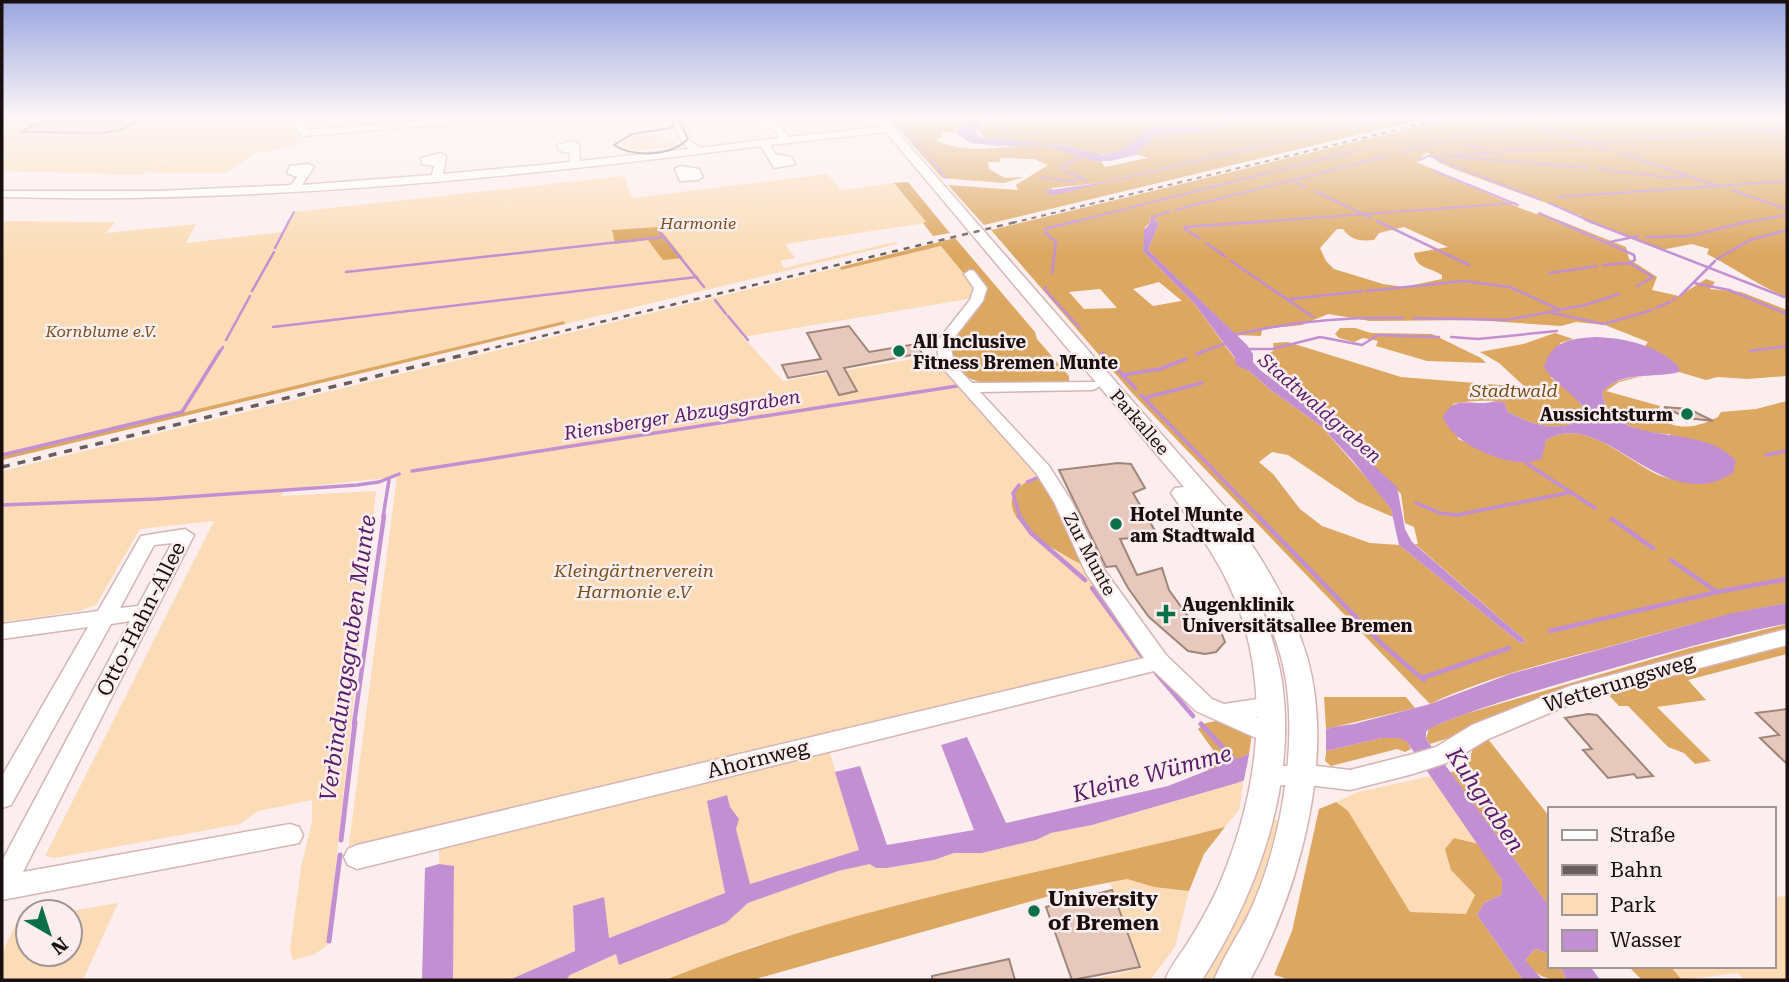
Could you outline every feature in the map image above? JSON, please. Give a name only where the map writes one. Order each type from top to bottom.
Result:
[{"type":"main road","name":"Parkallee","points":[[912,164],[1196,511],[1225,551],[1249,602],[1261,639],[1273,736],[1290,771]]},
{"type":"main road","name":"Parkallee","points":[[914,164],[1218,513],[1241,544],[1268,594],[1293,655],[1303,723],[1290,771]]},
{"type":"main road","points":[[1181,980],[1193,965],[1226,905],[1290,771]]},
{"type":"main road","points":[[1231,980],[1248,952],[1275,893],[1292,837],[1290,771]]},
{"type":"street","points":[[437,177],[439,164]]},
{"type":"street","points":[[2,194],[151,196],[437,177],[567,164]]},
{"type":"street","points":[[678,164],[680,169]]},
{"type":"street","points":[[294,188],[304,174]]},
{"type":"street","name":"Zur Munte","points":[[970,274],[981,288],[976,302],[943,343],[947,365],[1044,470],[1063,502],[1096,573],[1158,661],[1191,695],[1218,713],[1273,736]]},
{"type":"street","points":[[970,387],[1092,385]]},
{"type":"street","name":"Otto-Hahn-Allee","points":[[2,799],[148,540],[185,535],[2,888]]},
{"type":"street","points":[[2,631],[145,612]]},
{"type":"street","name":"Wetterungsweg","points":[[1290,771],[1350,780],[1413,764],[1450,750],[1480,732],[1578,692],[1690,660],[1787,637]]},
{"type":"street","name":"Ahornweg","points":[[357,858],[1158,661]]},
{"type":"street","points":[[1218,713],[1271,706]]},
{"type":"street","points":[[2,888],[290,835]]},
{"type":"green space","points":[[2,164],[160,164],[141,175],[2,171]]},
{"type":"green space","points":[[161,164],[240,164],[226,173],[147,173]]},
{"type":"green space","points":[[929,164],[988,164],[989,169],[1005,178],[1024,177],[1004,183],[942,178]]},
{"type":"green space","points":[[1045,164],[1103,164],[1105,167],[1120,164],[1181,164],[1099,183],[1052,188],[1050,195],[1186,164],[1238,164],[984,225],[948,185],[1018,190],[1016,185],[1048,165]]},
{"type":"green space","name":"Stadtwald","points":[[1264,164],[1421,164],[1520,208],[1536,214],[1541,213],[1626,247],[1629,259],[1657,277],[1652,290],[1679,296],[1706,279],[1715,282],[1710,289],[1741,292],[1787,310],[1787,376],[1747,379],[1718,377],[1706,380],[1679,372],[1679,367],[1645,346],[1648,342],[1605,325],[1576,322],[1561,326],[1475,320],[1370,321],[1328,314],[1302,325],[1262,329],[1261,336],[1236,335],[1148,250],[1159,223],[1151,216],[1150,223],[1145,227],[1143,251],[1194,303],[1235,359],[1272,391],[1321,426],[1377,490],[1391,509],[1393,517],[1358,502],[1288,455],[1272,452],[1259,462],[1273,474],[1300,509],[1322,526],[1370,543],[1399,545],[1520,643],[1526,641],[1415,544],[1418,544],[1414,527],[1405,523],[1401,494],[1316,412],[1268,375],[1264,357],[1274,350],[1273,343],[1288,342],[1401,377],[1525,387],[1499,363],[1480,352],[1523,344],[1555,333],[1573,339],[1560,343],[1551,378],[1574,395],[1588,415],[1569,425],[1548,426],[1516,416],[1507,411],[1505,403],[1458,403],[1453,404],[1458,439],[1501,458],[1542,452],[1546,440],[1560,434],[1575,433],[1604,443],[1662,476],[1705,484],[1670,434],[1637,429],[1627,425],[1611,412],[1602,393],[1606,388],[1620,380],[1643,376],[1619,382],[1606,391],[1660,406],[1657,418],[1681,426],[1702,424],[1718,417],[1721,412],[1756,409],[1787,401],[1787,603],[1538,665],[1472,686],[1430,704],[1132,393],[991,230]],"holes":[[[1404,227],[1448,247],[1414,253],[1418,262],[1442,275],[1442,279],[1404,287],[1383,284],[1334,269],[1326,261],[1320,248],[1337,229],[1343,229],[1357,239],[1374,240],[1379,233]],[[1159,282],[1182,301],[1153,306],[1133,289]],[[1100,289],[1117,308],[1084,309],[1069,292]]]},
{"type":"green space","name":"Stadtwald","points":[[1442,164],[1787,164],[1787,297],[1707,254],[1709,249],[1692,244],[1661,250],[1585,221],[1582,216]]},
{"type":"green space","name":"Kornblume e.V.","points":[[827,174],[842,190],[894,183],[926,223],[785,244],[795,258],[780,261],[784,268],[894,242],[897,244],[2,456],[2,221],[115,222],[106,233],[196,224],[186,243],[283,232],[293,212],[624,176],[632,198]]},
{"type":"green space","points":[[908,182],[950,233],[933,236],[923,223],[926,222],[894,183]]},
{"type":"green space","points":[[658,227],[683,258],[663,260],[648,240],[615,244],[612,230]]},
{"type":"green space","points":[[955,238],[1035,332],[1037,339],[1069,376],[1069,381],[985,384],[966,377],[949,359],[948,347],[980,303],[973,273],[964,274],[941,246],[841,270],[840,267]]},
{"type":"green space","name":"Kleingärtnerverein Harmonie e.V","points":[[941,246],[977,289],[974,298],[743,337],[783,381],[936,355],[957,383],[1042,473],[1049,548],[1083,565],[1095,590],[1147,658],[829,750],[860,850],[750,884],[609,938],[574,906],[575,951],[509,980],[453,980],[454,867],[439,864],[439,842],[346,867],[397,477],[286,489],[281,496],[376,491],[327,946],[313,955],[293,960],[290,950],[301,867],[312,822],[312,800],[258,811],[240,824],[55,858],[45,856],[214,521],[140,529],[96,605],[79,611],[2,622],[2,471],[840,267],[841,270]]},
{"type":"green space","points":[[564,321],[565,324],[2,460],[2,456]]},
{"type":"green space","points":[[1340,328],[1355,328],[1371,333],[1432,334],[1486,363],[1427,361],[1376,346],[1378,341],[1363,338],[1354,342],[1339,338],[1335,334]]},
{"type":"green space","points":[[1039,476],[1083,565],[1037,538],[1014,513],[1012,500],[1020,487]]},
{"type":"green space","points":[[1787,624],[1787,654],[1688,680],[1706,700],[1657,707],[1711,761],[1695,764],[1684,753],[1668,747],[1628,706],[1619,706],[1603,689],[1430,744],[1426,739],[1429,728],[1465,714],[1690,648]]},
{"type":"green space","points":[[1324,697],[1406,697],[1415,708],[1326,729]]},
{"type":"green space","points":[[1227,719],[1252,733],[1249,754],[1209,771],[1205,760],[1213,750],[1198,729],[1206,723]]},
{"type":"green space","points":[[1382,738],[1407,741],[1411,749],[1405,752],[1397,749],[1331,766],[1325,761],[1326,751]]},
{"type":"green space","points":[[1488,739],[1548,815],[1548,905],[1450,772],[1460,771],[1471,760],[1475,746]]},
{"type":"green space","points":[[1431,776],[1479,844],[1454,838],[1451,870],[1475,895],[1466,915],[1410,912],[1348,812],[1336,802],[1358,792]]},
{"type":"green space","points":[[1244,781],[1239,810],[1225,827],[839,922],[754,946],[665,980],[566,980],[570,975],[617,954],[620,964],[726,923],[748,903],[838,871],[870,864],[888,868],[934,860],[954,853],[982,853],[1036,840],[1051,833],[1092,825]]},
{"type":"green space","points":[[1336,802],[1348,811],[1410,912],[1466,914],[1475,895],[1451,870],[1445,849],[1454,838],[1479,844],[1502,880],[1502,894],[1484,903],[1477,915],[1523,980],[1292,980],[1274,975],[1292,931],[1319,809]]},
{"type":"green space","points":[[1285,819],[1276,857],[1228,965],[1218,980],[1194,980],[1205,965],[1269,821]]},
{"type":"green space","points":[[1225,827],[1204,854],[1189,891],[1154,887],[1127,879],[1071,890],[752,980],[665,980],[733,954],[872,912]]},
{"type":"green space","points":[[1127,879],[1154,887],[1189,891],[1175,947],[1150,980],[1090,980],[1142,968],[1110,883]]},
{"type":"green space","points":[[1787,895],[1787,980],[1744,980],[1738,973],[1682,980],[1672,968],[1775,968],[1775,898]]},
{"type":"green space","points":[[118,903],[83,980],[2,980],[2,953],[14,928],[14,968],[84,968],[84,909]]},
{"type":"green space","points":[[1535,949],[1548,953],[1548,968],[1561,968],[1567,980],[1538,974],[1525,960]]},
{"type":"green space","points":[[1630,968],[1672,968],[1682,980],[1642,980]]},
{"type":"water","points":[[1189,164],[1058,194],[1050,195],[1043,191],[1099,183]]},
{"type":"water","points":[[1151,216],[1159,223],[1148,250],[1247,345],[1253,354],[1253,362],[1260,370],[1316,412],[1397,487],[1405,529],[1412,542],[1526,641],[1520,643],[1399,545],[1391,509],[1353,461],[1321,426],[1249,371],[1236,365],[1235,358],[1194,303],[1143,251],[1144,230],[1150,223]]},
{"type":"water","points":[[1596,337],[1640,344],[1661,353],[1679,367],[1679,372],[1627,378],[1609,386],[1602,393],[1610,411],[1623,423],[1640,429],[1702,441],[1720,448],[1736,461],[1733,473],[1707,483],[1682,482],[1658,474],[1590,437],[1568,433],[1546,440],[1542,458],[1531,462],[1502,459],[1486,454],[1458,437],[1443,417],[1455,404],[1496,401],[1505,403],[1507,411],[1536,424],[1558,426],[1578,421],[1587,415],[1583,407],[1544,367],[1547,358],[1557,346],[1579,338]]},
{"type":"water","points":[[1787,603],[1787,624],[1717,640],[1536,691],[1482,708],[1426,732],[1426,739],[1548,905],[1548,953],[1535,949],[1525,960],[1541,978],[1549,980],[1523,980],[1477,915],[1484,903],[1502,894],[1502,880],[1407,742],[1399,738],[1382,738],[1326,751],[1237,783],[1092,825],[1051,833],[1036,840],[982,853],[954,853],[934,860],[887,868],[876,868],[870,864],[838,871],[748,903],[726,923],[619,965],[616,954],[570,975],[566,980],[509,980],[575,951],[573,906],[604,897],[609,938],[725,893],[707,801],[727,795],[730,807],[739,819],[736,829],[750,884],[859,850],[835,772],[860,766],[887,845],[974,830],[941,745],[967,737],[1006,823],[1168,786],[1249,754],[1333,727],[1430,704],[1510,674],[1732,613]]},
{"type":"water","points":[[439,864],[454,866],[453,980],[422,980],[425,868]]},
{"type":"water","points":[[1561,968],[1591,968],[1600,980],[1567,980]]},
{"type":"pier","points":[[1326,726],[1326,755],[1243,785],[1250,750]]},
{"type":"building","name":"All Inclusive Fitness Bremen Munte","points":[[849,326],[869,352],[916,344],[922,353],[844,368],[857,391],[839,395],[827,371],[788,378],[782,365],[821,359],[807,333]]},
{"type":"building","name":"Aussichtsturm","points":[[1664,407],[1689,409],[1713,421],[1687,418]]},
{"type":"building","points":[[1131,464],[1145,488],[1133,493],[1158,536],[1120,539],[1137,575],[1162,568],[1169,590],[1190,619],[1209,622],[1221,632],[1225,642],[1216,652],[1205,654],[1188,651],[1149,617],[1116,566],[1106,567],[1059,470]]},
{"type":"building","points":[[1787,709],[1787,764],[1760,738],[1779,735],[1756,713]]},
{"type":"building","points":[[1597,715],[1653,776],[1637,778],[1634,774],[1608,778],[1583,750],[1592,749],[1565,718]]},
{"type":"building","points":[[1112,890],[1140,967],[1072,980],[1046,907]]},
{"type":"building","points":[[1009,959],[1015,980],[932,980],[932,976]]},
{"type":"waterway","points":[[934,164],[946,178]]},
{"type":"waterway","points":[[1060,167],[1066,164]]},
{"type":"waterway","points":[[1070,223],[1303,164]]},
{"type":"waterway","points":[[1175,210],[1356,164]]},
{"type":"waterway","points":[[1449,164],[1541,200]]},
{"type":"waterway","points":[[1538,164],[1588,168]]},
{"type":"waterway","points":[[1652,164],[1718,186]]},
{"type":"waterway","points":[[1062,169],[1088,181]]},
{"type":"waterway","points":[[1598,169],[1673,178],[1686,176]]},
{"type":"waterway","points":[[1433,170],[1513,203]]},
{"type":"waterway","points":[[1041,177],[1070,181],[1081,178]]},
{"type":"waterway","points":[[1294,181],[1306,187]]},
{"type":"waterway","points":[[1718,186],[1787,181]]},
{"type":"waterway","points":[[1558,197],[1718,186]]},
{"type":"waterway","points":[[1732,190],[1787,209]]},
{"type":"waterway","points":[[1315,191],[1363,214]]},
{"type":"waterway","points":[[1363,214],[1513,203]]},
{"type":"waterway","points":[[1513,203],[1518,205]]},
{"type":"waterway","points":[[1549,203],[1583,218]]},
{"type":"waterway","points":[[1152,217],[1170,211]]},
{"type":"waterway","points":[[288,223],[294,212]]},
{"type":"waterway","points":[[1539,213],[1561,223]]},
{"type":"waterway","points":[[1244,223],[1363,214]]},
{"type":"waterway","points":[[1363,214],[1371,218]]},
{"type":"waterway","points":[[1744,222],[1787,215]]},
{"type":"waterway","points":[[1584,219],[1593,223]]},
{"type":"waterway","points":[[275,248],[289,221]]},
{"type":"waterway","points":[[1045,229],[1077,221]]},
{"type":"waterway","points":[[1184,227],[1269,221]]},
{"type":"waterway","points":[[1380,223],[1377,221],[1469,265]]},
{"type":"waterway","points":[[1557,221],[1634,255],[1635,260],[1629,263]]},
{"type":"waterway","points":[[1589,221],[1631,237]]},
{"type":"waterway","points":[[1744,222],[1750,221]]},
{"type":"waterway","points":[[1646,237],[1690,236],[1744,222]]},
{"type":"waterway","points":[[1185,229],[1200,239]]},
{"type":"waterway","points":[[1717,259],[1750,240],[1787,230]]},
{"type":"waterway","points":[[659,231],[664,237]]},
{"type":"waterway","points":[[1045,232],[1056,242],[1052,273]]},
{"type":"waterway","points":[[1631,237],[1638,236]]},
{"type":"waterway","points":[[346,272],[664,237]]},
{"type":"waterway","points":[[664,237],[696,277]]},
{"type":"waterway","points":[[1610,242],[1631,237]]},
{"type":"waterway","points":[[1631,237],[1708,268]]},
{"type":"waterway","points":[[1206,243],[1226,257]]},
{"type":"waterway","points":[[252,291],[274,252]]},
{"type":"waterway","points":[[1231,261],[1313,317]]},
{"type":"waterway","points":[[1708,268],[1715,261]]},
{"type":"waterway","points":[[1603,265],[1629,263]]},
{"type":"waterway","points":[[1629,263],[1653,277],[1637,286]]},
{"type":"waterway","points":[[1550,273],[1597,266]]},
{"type":"waterway","points":[[1680,296],[1708,268]]},
{"type":"waterway","points":[[1708,268],[1784,297]]},
{"type":"waterway","points":[[273,327],[696,277]]},
{"type":"waterway","points":[[696,277],[704,287]]},
{"type":"waterway","points":[[1367,291],[1464,281],[1510,287],[1558,309]]},
{"type":"waterway","points":[[1694,283],[1729,290],[1787,314]]},
{"type":"waterway","points":[[1046,287],[1045,290],[1080,328]]},
{"type":"waterway","points":[[1290,299],[1363,291]]},
{"type":"waterway","points":[[1414,318],[1507,320],[1585,305],[1619,294]]},
{"type":"waterway","points":[[226,340],[250,296]]},
{"type":"waterway","points":[[715,300],[726,314]]},
{"type":"waterway","points":[[1656,308],[1670,302]]},
{"type":"waterway","points":[[1552,313],[1604,324],[1652,310]]},
{"type":"waterway","points":[[728,316],[748,340]]},
{"type":"waterway","points":[[1231,336],[1316,321],[1403,318]]},
{"type":"waterway","points":[[1451,337],[1478,339],[1557,331]]},
{"type":"waterway","name":"Stadtwaldgraben","points":[[1247,349],[1272,349],[1320,337],[1362,345],[1378,335],[1439,337]]},
{"type":"waterway","points":[[1201,352],[1224,344]]},
{"type":"waterway","points":[[1750,351],[1787,346]]},
{"type":"waterway","points":[[219,353],[223,347]]},
{"type":"waterway","points":[[2,455],[182,412],[220,351]]},
{"type":"waterway","points":[[1197,354],[1201,352]]},
{"type":"waterway","points":[[1102,353],[1123,375]]},
{"type":"waterway","points":[[1123,375],[1160,369],[1186,359]]},
{"type":"waterway","points":[[1123,375],[1136,389]]},
{"type":"waterway","points":[[1147,401],[1148,397],[1202,383]]},
{"type":"waterway","name":"Riensberger Abzugsgraben","points":[[412,471],[957,386]]},
{"type":"waterway","points":[[1141,395],[1259,517]]},
{"type":"waterway","points":[[1766,455],[1787,451]]},
{"type":"waterway","points":[[1526,463],[1571,492]]},
{"type":"waterway","name":"Riensberger Abzugsgraben","points":[[2,505],[156,499],[357,485],[379,482],[399,474]]},
{"type":"waterway","name":"Riensberger Abzugsgraben","points":[[1027,482],[1039,477]]},
{"type":"waterway","name":"Verbindungsgraben Munte","points":[[383,517],[389,480]]},
{"type":"waterway","name":"Riensberger Abzugsgraben","points":[[1019,485],[1013,493],[1020,517]]},
{"type":"waterway","points":[[1416,503],[1440,513],[1457,515],[1571,492]]},
{"type":"waterway","points":[[1571,492],[1595,508]]},
{"type":"waterway","name":"Verbindungsgraben Munte","points":[[354,724],[384,516]]},
{"type":"waterway","name":"Riensberger Abzugsgraben","points":[[1019,516],[1031,533],[1085,580]]},
{"type":"waterway","points":[[1258,516],[1383,645],[1424,680]]},
{"type":"waterway","points":[[1612,519],[1653,548]]},
{"type":"waterway","points":[[1671,560],[1717,592]]},
{"type":"waterway","points":[[1717,592],[1787,579]]},
{"type":"waterway","name":"Riensberger Abzugsgraben","points":[[1092,588],[1144,659]]},
{"type":"waterway","points":[[1550,631],[1717,592]]},
{"type":"waterway","points":[[1422,678],[1509,648]]},
{"type":"waterway","name":"Riensberger Abzugsgraben","points":[[1156,673],[1193,716]]},
{"type":"waterway","name":"Verbindungsgraben Munte","points":[[341,840],[355,722]]},
{"type":"waterway","name":"Riensberger Abzugsgraben","points":[[1201,724],[1237,763]]},
{"type":"waterway","name":"Verbindungsgraben Munte","points":[[329,941],[340,855]]},
{"type":"railway","points":[[1012,223],[1256,164]]},
{"type":"railway","points":[[472,353],[1020,221]]},
{"type":"railway","points":[[2,467],[480,351]]},
{"type":"place","name":"All Inclusive Fitness Bremen Munte","points":[[899,351]]},
{"type":"place","name":"Aussichtsturm","points":[[1687,414]]},
{"type":"place","name":"Hotel Munte am Stadtwald","points":[[1116,524]]},
{"type":"place","name":"Augenklinik Universitätsallee Bremen","points":[[1166,614]]},
{"type":"place","name":"University of Bremen","points":[[1034,911]]},
{"type":"park label","name":"Harmonie","points":[[698,223]]},
{"type":"water label","name":"Kleine Wümme","points":[[1152,774]]},
{"type":"water label","name":"Kuhgraben","points":[[1485,800]]}]
